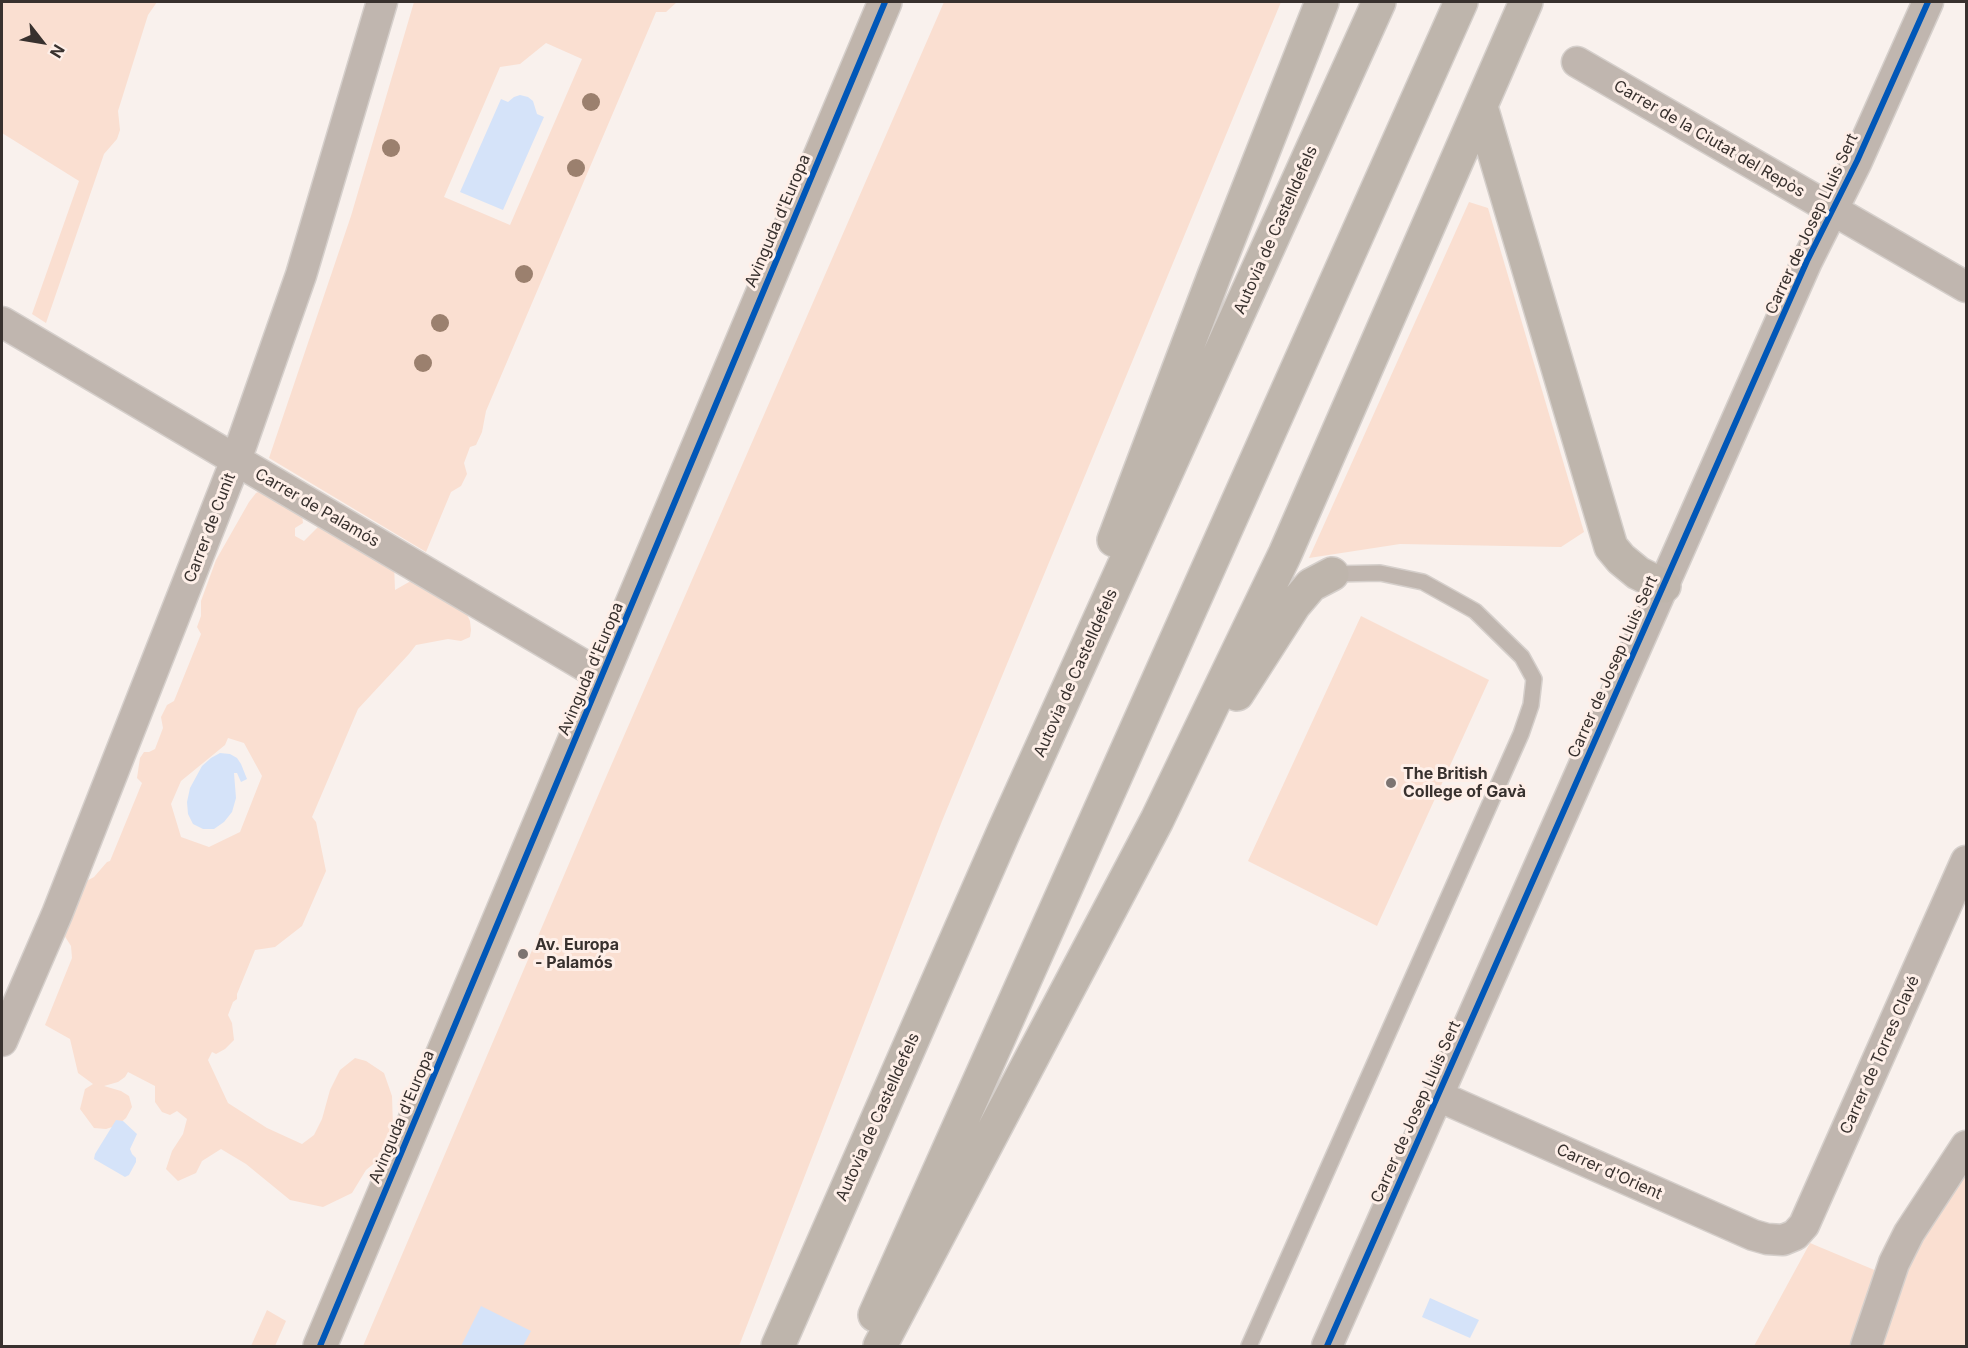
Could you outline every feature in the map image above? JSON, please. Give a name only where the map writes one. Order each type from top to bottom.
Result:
[{"type":"highway","points":[[1004,831],[1218,265],[1322,2]]},
{"type":"highway","name":"Autovia de Castelldefels","points":[[778,1347],[1004,831],[1379,2]]},
{"type":"highway","points":[[860,1347],[1461,2]]},
{"type":"highway","points":[[880,1347],[1157,820],[1285,554],[1526,2]]},
{"type":"highway","points":[[1512,32],[1532,2]]},
{"type":"highway","points":[[1480,107],[1611,547],[1621,560],[1638,573],[1664,586]]},
{"type":"highway","points":[[1157,820],[1294,605],[1311,585],[1332,574]]},
{"type":"street","name":"Carrer de Cunit","points":[[2,1041],[66,892],[236,460],[301,275],[382,2]]},
{"type":"street","name":"Avinguda d'Europa","points":[[320,1347],[885,2]]},
{"type":"street","name":"Carrer de Josep Lluis Sert","points":[[1327,1347],[1807,261],[1833,210],[1928,2]]},
{"type":"street","name":"Carrer de la Ciutat del Repòs","points":[[1577,62],[1966,287]]},
{"type":"street","name":"Carrer de Palamós","points":[[2,322],[602,676]]},
{"type":"street","name":"Carrer de Torres Clavé","points":[[1783,1240],[1795,1235],[1804,1225],[1966,861]]},
{"type":"street","name":"Carrer d'Orient","points":[[1438,1096],[1753,1235],[1783,1240]]},
{"type":"street","points":[[1866,1347],[1894,1263],[1909,1233],[1966,1146]]},
{"type":"lane","points":[[1249,1347],[1521,734],[1531,705],[1534,680],[1522,657],[1475,611],[1423,582],[1380,573],[1332,574]]},
{"type":"shaded area","points":[[2,2],[157,2],[148,15],[118,111],[120,130],[117,139],[104,154],[46,323],[32,314],[79,181],[2,133]]},
{"type":"shaded area","points":[[414,2],[677,2],[666,12],[656,12],[486,411],[482,432],[476,445],[470,447],[464,463],[467,474],[461,486],[451,492],[426,552],[269,458],[351,216]],"holes":[[[546,43],[582,59],[510,225],[444,197],[500,67],[520,64]]]},
{"type":"shaded area","points":[[944,2],[1281,2],[942,821],[739,1346],[363,1346],[603,784]]},
{"type":"shaded area","points":[[1469,202],[1488,208],[1584,532],[1561,547],[1400,544],[1309,558]]},
{"type":"shaded area","points":[[270,486],[301,507],[303,523],[295,528],[295,536],[304,541],[324,521],[394,563],[395,590],[416,578],[461,602],[470,621],[471,630],[470,637],[461,641],[448,639],[416,645],[358,709],[312,817],[316,822],[326,871],[302,926],[275,947],[255,950],[237,999],[233,1002],[228,1015],[232,1023],[234,1040],[216,1054],[212,1052],[208,1060],[228,1103],[267,1128],[302,1144],[314,1135],[322,1119],[330,1090],[340,1070],[355,1058],[366,1061],[384,1073],[392,1096],[393,1126],[388,1152],[366,1170],[352,1193],[323,1207],[290,1200],[246,1164],[221,1149],[202,1161],[196,1173],[178,1181],[166,1169],[172,1151],[183,1134],[187,1119],[177,1111],[170,1115],[162,1112],[155,1102],[155,1086],[128,1072],[118,1082],[104,1086],[129,1096],[132,1107],[126,1118],[118,1125],[106,1129],[94,1128],[80,1109],[85,1089],[93,1084],[78,1073],[70,1039],[45,1025],[72,958],[71,946],[64,935],[62,921],[81,884],[94,877],[110,861],[142,783],[137,778],[140,758],[144,752],[155,749],[163,728],[161,717],[167,705],[174,701],[201,634],[197,627],[201,616],[201,601],[216,560],[256,493]],"holes":[[[228,738],[244,743],[262,776],[240,832],[209,847],[181,837],[171,804],[181,781],[225,745]]]},
{"type":"shaded area","points":[[1361,616],[1489,680],[1377,926],[1248,861]]},
{"type":"shaded area","points":[[1966,1166],[1966,1346],[1754,1346],[1810,1243],[1896,1279]]},
{"type":"shaded area","points":[[267,1310],[286,1321],[275,1346],[251,1346]]},
{"type":"water","points":[[520,95],[533,101],[537,114],[544,117],[503,210],[460,192],[501,99],[508,102]]},
{"type":"water","points":[[220,753],[230,754],[237,758],[247,779],[241,782],[237,773],[234,773],[236,798],[232,812],[214,829],[203,829],[193,824],[188,814],[187,802],[190,788],[202,766]]},
{"type":"water","points":[[116,1120],[123,1121],[137,1134],[130,1149],[136,1162],[129,1175],[125,1177],[94,1159]]},
{"type":"water","points":[[1430,1298],[1479,1320],[1470,1338],[1422,1317]]},
{"type":"water","points":[[481,1306],[531,1331],[523,1346],[461,1346]]},
{"type":"cycle path","points":[[320,1346],[885,2]]},
{"type":"cycle path","points":[[1327,1346],[1807,261],[1857,161],[1928,2]]},
{"type":"place","name":"The British College of Gavà","points":[[1391,783]]},
{"type":"place","name":"Av. Europa - Palamós","points":[[523,954]]}]
